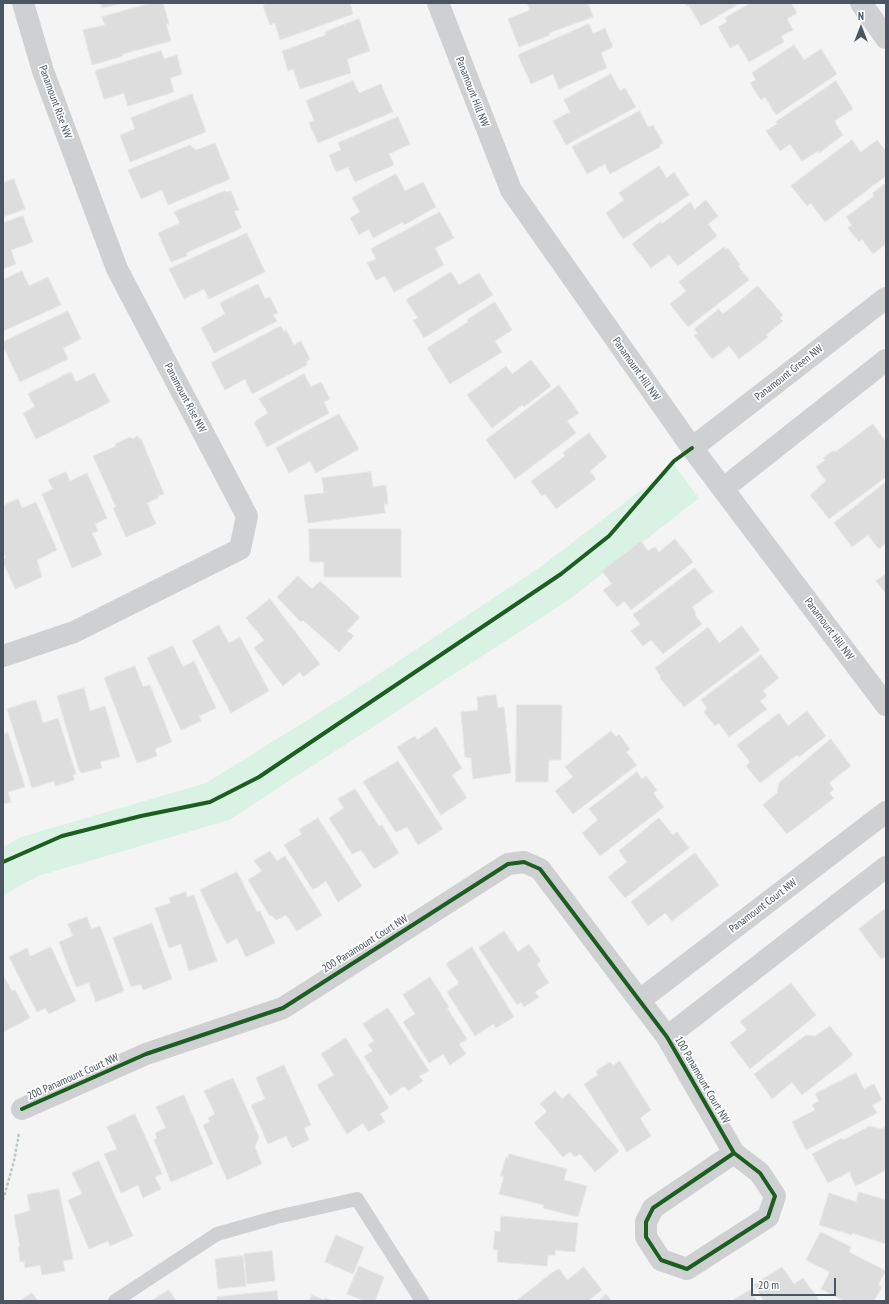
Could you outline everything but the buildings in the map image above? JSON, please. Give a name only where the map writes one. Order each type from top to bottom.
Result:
[{"type":"street","name":"Panamount Rise NW","points":[[3,656],[74,632],[240,550],[247,516],[117,269],[43,71],[23,3]]},
{"type":"street","name":"Panamount Hill NW","points":[[438,3],[511,190],[692,448],[724,488],[886,705]]},
{"type":"street","points":[[861,3],[886,38]]},
{"type":"street","name":"Panamount Green NW","points":[[692,448],[886,298]]},
{"type":"street","points":[[724,488],[886,360]]},
{"type":"street","name":"Panamount Court NW","points":[[640,1000],[886,812]]},
{"type":"street","name":"200 Panamount Court NW","points":[[22,1109],[146,1054],[283,1008],[508,864],[524,862],[540,869],[640,1000],[652,1018]]},
{"type":"street","points":[[667,1037],[886,867]]},
{"type":"street","name":"100 Panamount Court NW","points":[[652,1018],[667,1037],[734,1153],[760,1173],[775,1196],[768,1217],[687,1269],[661,1260],[646,1237],[646,1222],[653,1208],[734,1153]]},
{"type":"lane","points":[[115,1301],[217,1234],[277,1217],[357,1199],[422,1301]]},
{"type":"path","points":[[3,1200],[14,1161],[22,1109]]},
{"type":"green space","points":[[674,465],[699,498],[570,599],[229,820],[38,876],[3,895],[3,847],[21,837],[206,783],[346,696],[543,565]]},
{"type":"cycle path","points":[[3,862],[62,836],[141,816],[210,802],[259,777],[561,574],[609,536],[674,461],[692,448]]},
{"type":"cycle path","points":[[22,1109],[146,1054],[283,1008],[508,864],[524,862],[540,869],[667,1037],[734,1153],[760,1173],[775,1196],[768,1217],[687,1269],[661,1260],[646,1237],[646,1222],[653,1208],[734,1153]]}]
